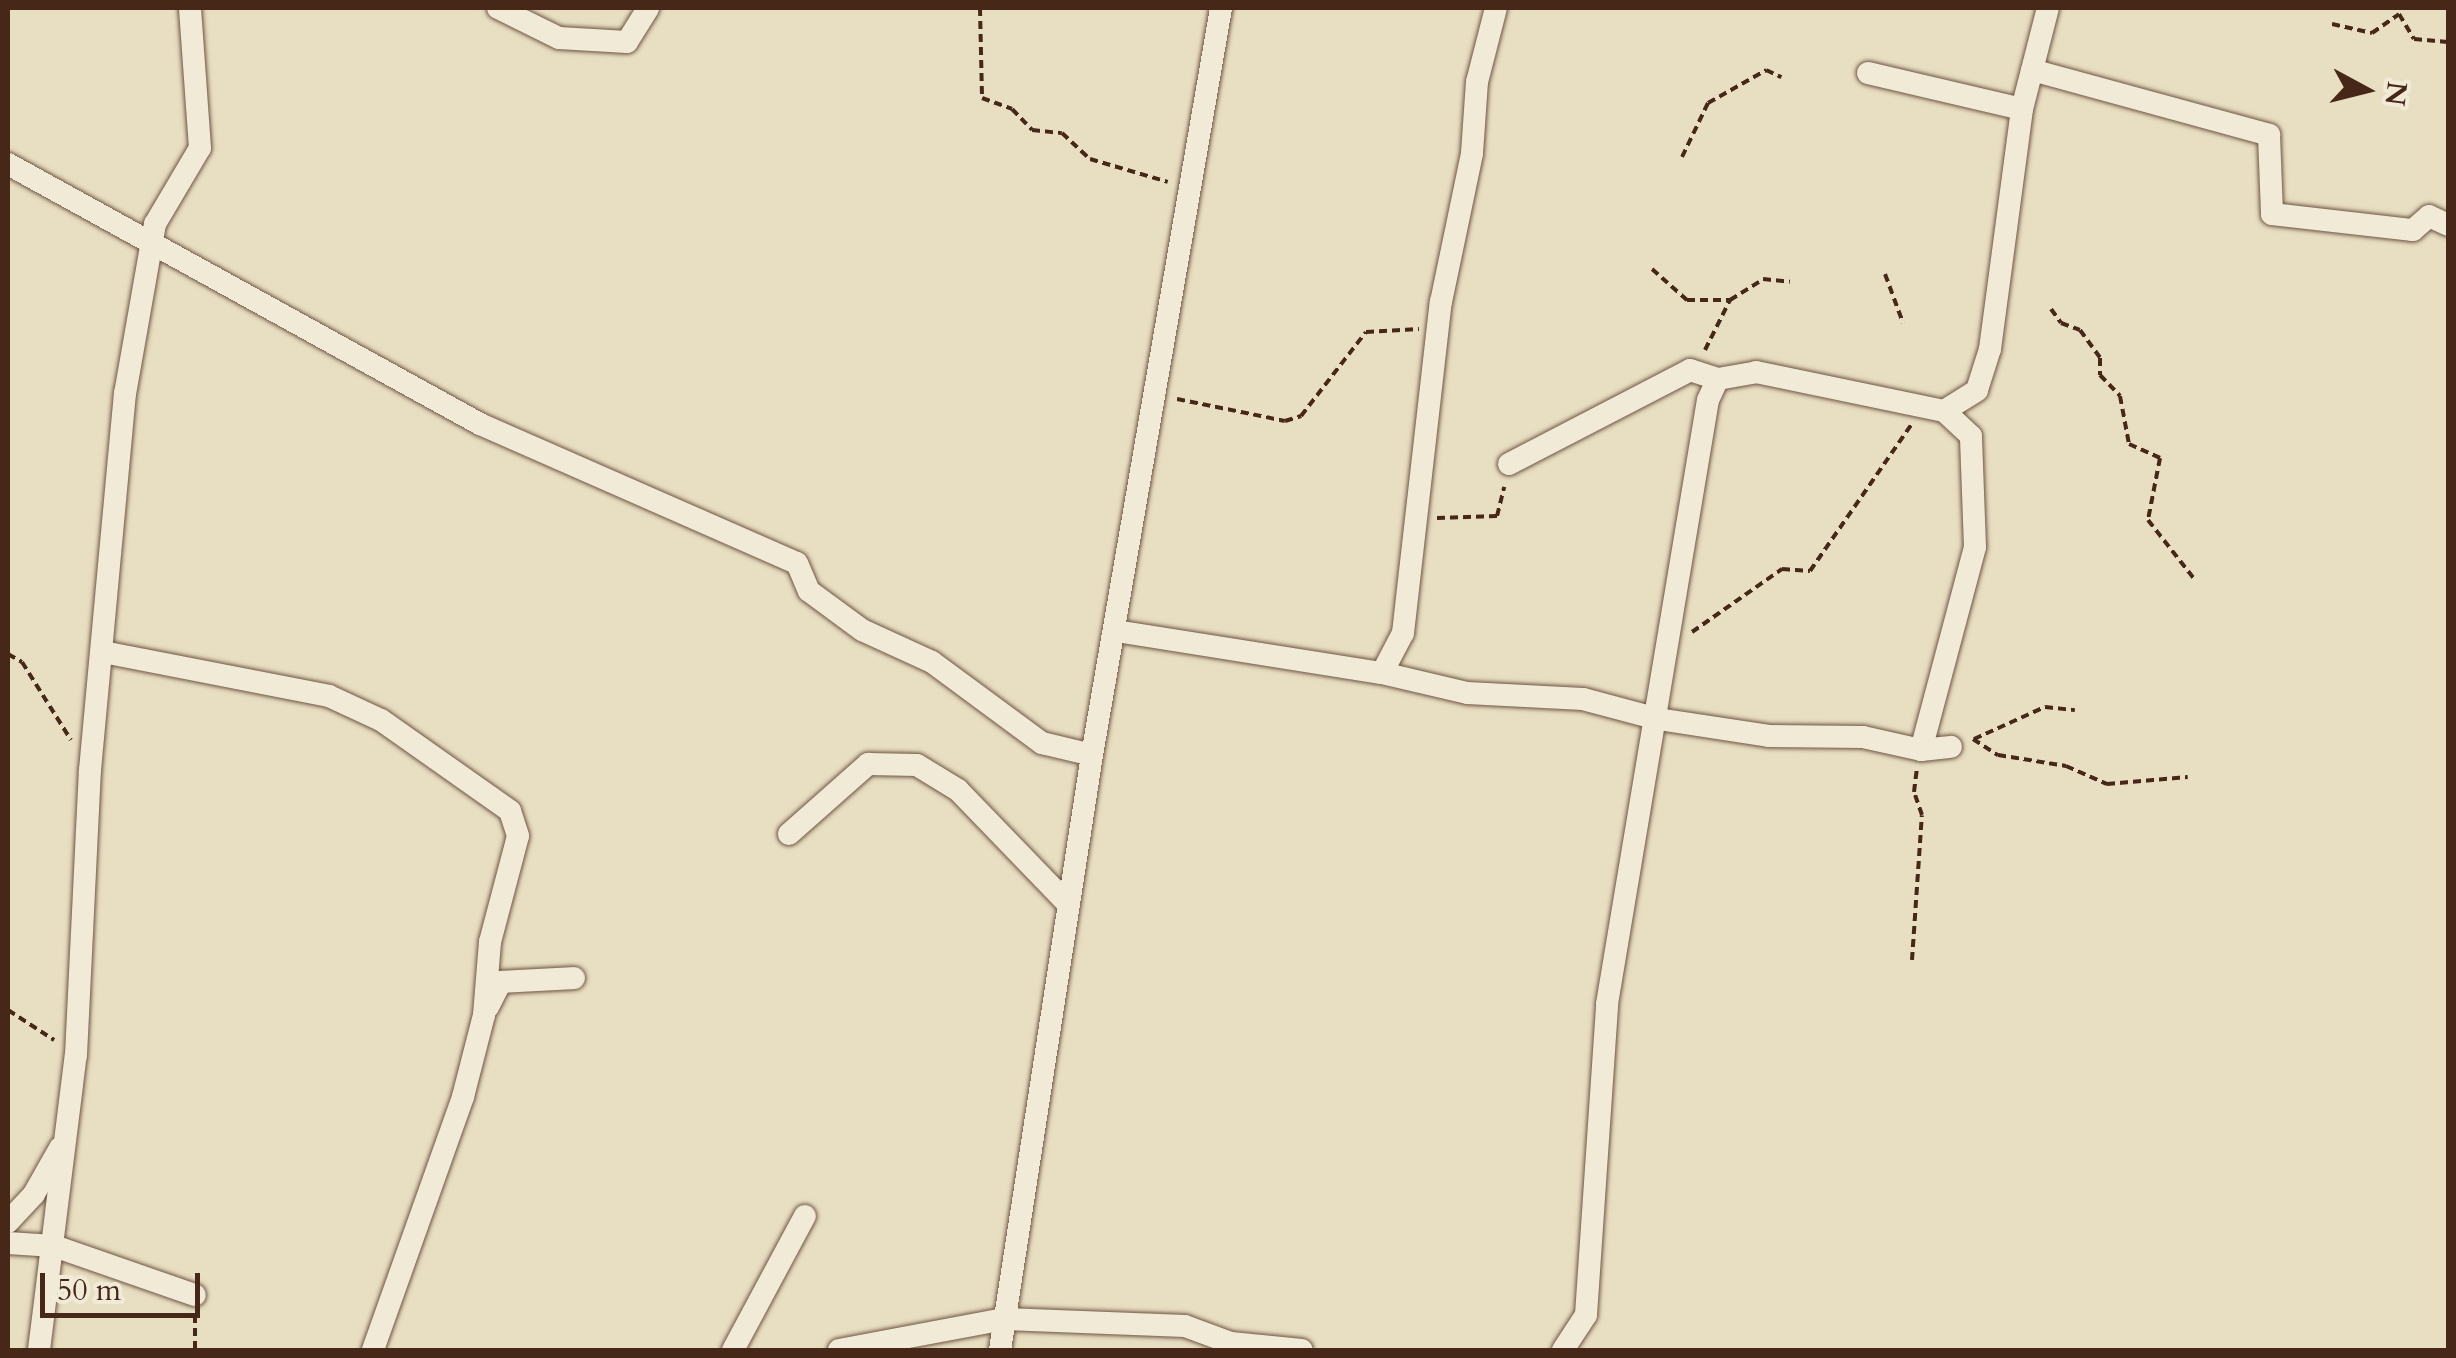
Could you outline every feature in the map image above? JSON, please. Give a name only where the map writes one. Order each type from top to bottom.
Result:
[{"type":"street","points":[[39,1350],[76,1055],[90,770],[125,394],[154,247],[154,224],[200,148],[190,8]]},
{"type":"street","points":[[498,8],[558,38],[628,42],[648,8]]},
{"type":"street","points":[[1000,1350],[1067,903],[1222,8]]},
{"type":"street","points":[[1382,673],[1402,634],[1417,519],[1414,501],[1438,328],[1472,153],[1477,82],[1496,8]]},
{"type":"street","points":[[1944,411],[1977,390],[1990,349],[2022,109],[2048,8]]},
{"type":"street","points":[[2032,70],[2269,135],[2272,214],[2413,230],[2429,216],[2448,224]]},
{"type":"street","points":[[1868,73],[2022,109]]},
{"type":"street","points":[[8,164],[480,424],[797,563],[809,592],[862,630],[932,662],[1042,743],[1092,755]]},
{"type":"street","points":[[1509,464],[1690,370],[1718,379],[1756,372],[1913,408],[1944,411],[1972,436],[1975,547],[1921,750]]},
{"type":"street","points":[[1564,1350],[1586,1316],[1607,1004],[1658,720],[1708,400],[1718,379]]},
{"type":"street","points":[[1116,631],[1382,673],[1467,693],[1583,699],[1658,720],[1770,736],[1863,737],[1921,750],[1962,743]]},
{"type":"street","points":[[103,652],[329,696],[381,720],[510,812],[518,836],[490,942],[484,1015],[464,1097],[373,1350]]},
{"type":"street","points":[[788,834],[868,764],[916,765],[958,790],[1067,903]]},
{"type":"street","points":[[484,1015],[501,982],[574,978]]},
{"type":"street","points":[[8,1222],[34,1194],[69,1132]]},
{"type":"street","points":[[733,1350],[805,1216]]},
{"type":"street","points":[[8,1242],[54,1246],[194,1296]]},
{"type":"street","points":[[838,1350],[1005,1320],[1185,1326],[1232,1343],[1302,1350]]},
{"type":"path","points":[[980,8],[982,98],[1012,109],[1032,130],[1062,133],[1090,159],[1192,189]]},
{"type":"path","points":[[2332,24],[2372,34],[2400,14],[2414,38],[2448,42]]},
{"type":"path","points":[[1682,157],[1708,103],[1766,70],[1782,77]]},
{"type":"path","points":[[1652,268],[1687,300],[1730,300]]},
{"type":"path","points":[[1885,274],[1903,323]]},
{"type":"path","points":[[1690,370],[1730,300],[1763,279],[1790,282]]},
{"type":"path","points":[[2051,309],[2061,323],[2080,330],[2100,358],[2100,375],[2120,396],[2130,444],[2160,458],[2148,520],[2195,580]]},
{"type":"path","points":[[1155,395],[1285,421],[1301,416],[1366,332],[1438,328]]},
{"type":"path","points":[[1668,649],[1782,569],[1810,571],[1911,428],[1913,408]]},
{"type":"path","points":[[1417,519],[1497,516],[1509,464]]},
{"type":"path","points":[[8,654],[22,662],[90,770]]},
{"type":"path","points":[[1962,743],[2045,707],[2075,710]]},
{"type":"path","points":[[1962,743],[1998,755],[2066,766],[2108,784],[2188,777]]},
{"type":"path","points":[[1912,960],[1922,815],[1914,792],[1921,750]]},
{"type":"path","points":[[8,1010],[76,1055]]},
{"type":"path","points":[[194,1296],[195,1350]]}]
